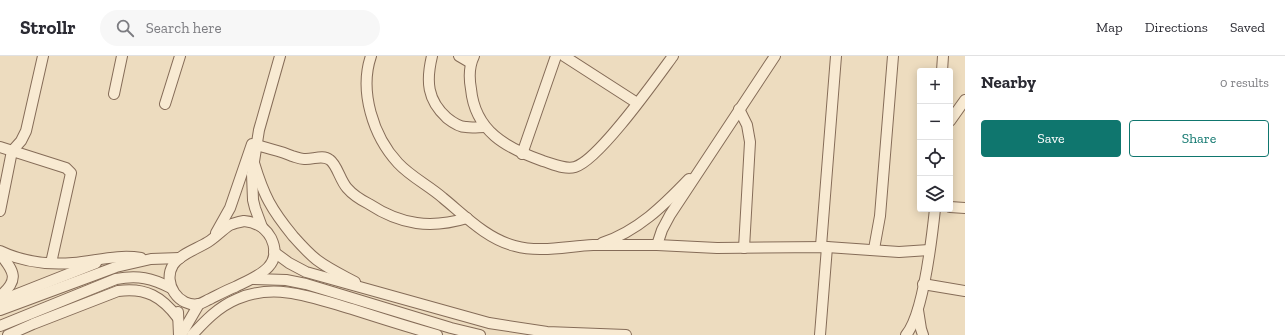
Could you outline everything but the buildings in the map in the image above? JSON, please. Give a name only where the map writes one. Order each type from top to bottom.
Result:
[{"type":"street","points":[[0,211],[12,151],[21,141],[26,131],[43,56]]},
{"type":"street","points":[[114,94],[122,56]]},
{"type":"street","points":[[165,104],[180,56]]},
{"type":"street","points":[[180,335],[199,304],[252,279],[266,270],[272,261],[274,252],[270,238],[262,227],[255,208],[252,183],[259,130],[280,56]]},
{"type":"street","points":[[371,56],[366,93],[369,111],[388,151],[410,174],[501,241],[516,246],[549,248],[657,245],[717,248],[824,246],[899,252],[929,250]]},
{"type":"street","points":[[432,56],[428,79],[430,94],[434,104],[440,112],[465,128],[485,127]]},
{"type":"street","points":[[459,56],[473,59],[470,80],[472,96],[477,115],[485,127],[494,136],[522,154],[564,168],[575,168],[600,149],[673,56]]},
{"type":"street","points":[[522,154],[556,56]]},
{"type":"street","points":[[657,245],[662,230],[670,215],[775,56]]},
{"type":"street","points":[[820,335],[836,56]]},
{"type":"street","points":[[874,249],[880,216],[894,56]]},
{"type":"street","points":[[942,56],[942,68]]},
{"type":"street","points":[[568,57],[637,103]]},
{"type":"street","points":[[953,118],[965,100]]},
{"type":"street","points":[[739,109],[747,125],[750,142],[744,248]]},
{"type":"street","points":[[208,242],[222,224],[230,208],[255,137],[259,130]]},
{"type":"street","points":[[257,145],[300,159],[308,160],[320,157],[330,160],[335,165],[342,181],[350,191],[383,213],[392,217],[412,222],[432,224],[468,218]]},
{"type":"street","points":[[0,147],[66,168],[71,173],[51,263]]},
{"type":"street","points":[[254,162],[264,192],[271,207],[310,255],[323,264],[373,291]]},
{"type":"street","points":[[593,246],[618,236],[642,223],[660,209],[702,166]]},
{"type":"street","points":[[953,207],[965,208]]},
{"type":"street","points":[[906,335],[912,326],[918,308],[935,212]]},
{"type":"street","points":[[180,335],[174,292],[169,278],[173,265],[180,258],[208,242],[230,225],[239,222],[250,222],[262,227]]},
{"type":"street","points":[[0,252],[22,259],[51,263],[73,263],[131,256],[151,259],[180,258]]},
{"type":"street","points":[[0,252],[12,269],[13,277],[9,288],[0,296]]},
{"type":"street","points":[[274,252],[289,263],[306,272],[471,319],[507,327],[547,332],[626,335]]},
{"type":"street","points":[[0,302],[113,257]]},
{"type":"street","points":[[0,310],[116,267],[151,259]]},
{"type":"street","points":[[8,335],[30,319],[116,279],[145,277],[174,292],[184,301],[199,304]]},
{"type":"street","points":[[116,279],[118,291]]},
{"type":"street","points":[[252,279],[286,280],[316,287],[451,328],[480,335]]},
{"type":"street","points":[[923,284],[965,291]]},
{"type":"street","points":[[312,297],[316,287]]},
{"type":"street","points":[[0,326],[30,319],[118,291],[135,289],[149,293],[167,305],[178,318]]},
{"type":"street","points":[[192,335],[222,307],[250,295],[279,291],[295,292],[437,335]]},
{"type":"street","points":[[918,308],[923,335]]}]
